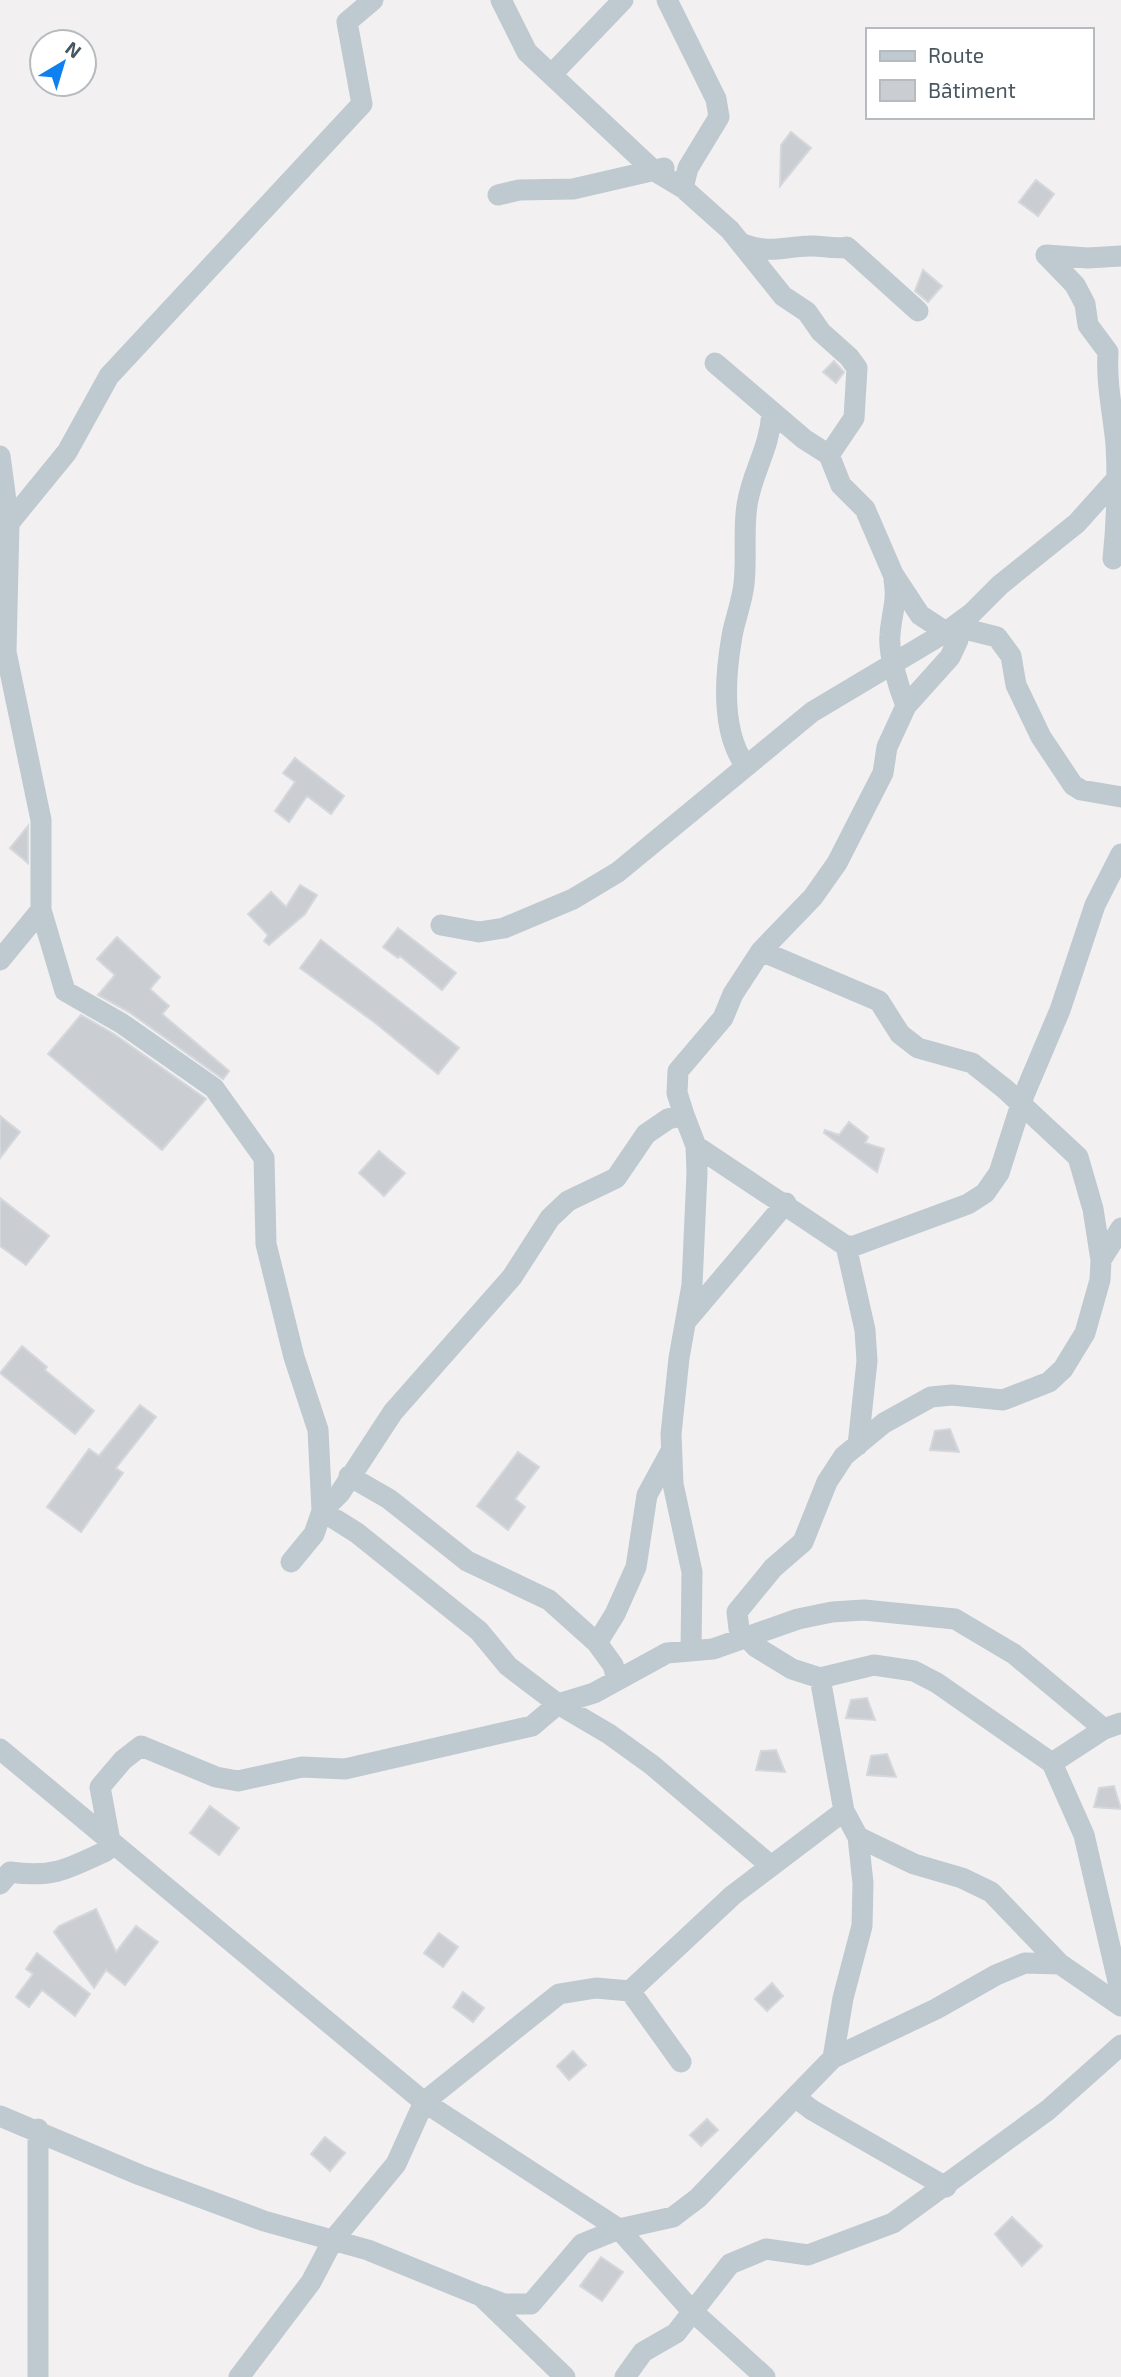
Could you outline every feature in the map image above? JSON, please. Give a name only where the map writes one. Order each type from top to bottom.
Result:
[{"type":"street","points":[[9,523],[67,452],[109,376],[362,104],[347,22],[373,0]]},
{"type":"street","points":[[501,0],[527,52],[653,170],[683,188],[743,244],[783,296],[807,312],[857,368],[854,418],[829,455]]},
{"type":"street","points":[[552,74],[596,32],[623,0]]},
{"type":"street","points":[[667,0],[716,99],[719,117],[682,180],[683,188]]},
{"type":"street","points":[[498,195],[519,190],[573,189],[669,167],[696,153]]},
{"type":"street","points":[[743,244],[776,251],[813,246],[832,250],[847,247],[918,312]]},
{"type":"street","points":[[1113,559],[1119,477],[1106,383],[1115,357],[1088,325],[1085,304],[1075,285],[1046,255],[1088,258],[1121,256]]},
{"type":"street","points":[[691,1651],[692,1572],[673,1484],[671,1451],[679,1358],[692,1285],[696,1146],[677,1093],[678,1071],[723,1018],[733,994],[761,951],[824,883],[847,847],[883,774],[887,747],[906,706],[950,657],[958,640],[920,615],[893,575],[865,509],[841,485],[829,455],[772,413],[715,363]]},
{"type":"street","points":[[745,765],[734,749],[727,705],[730,659],[743,588],[743,539],[747,504],[769,439],[772,413]]},
{"type":"street","points":[[0,456],[9,523],[6,652],[41,820],[41,910],[65,991],[121,1023],[214,1088],[264,1158],[267,1244],[293,1357],[318,1430],[322,1511],[314,1534],[291,1562]]},
{"type":"street","points":[[441,925],[478,932],[504,928],[573,898],[618,872],[812,712],[946,632],[983,603],[1000,585],[1054,544],[1119,477]]},
{"type":"street","points":[[893,575],[897,599],[889,636],[895,662],[894,678],[906,706]]},
{"type":"street","points":[[946,632],[969,630],[997,637],[1011,656],[1016,685],[1057,765],[1082,790],[1121,797]]},
{"type":"street","points":[[696,1146],[786,1203],[846,1246],[854,1246],[968,1204],[985,1193],[999,1172],[1041,1052],[1060,1010],[1095,905],[1121,854]]},
{"type":"street","points":[[0,960],[41,910]]},
{"type":"street","points":[[761,951],[879,1002],[900,1034],[918,1048],[972,1063],[1022,1106],[1078,1157],[1093,1209],[1101,1260],[1100,1280],[1085,1332],[1074,1355],[1049,1382],[1003,1400],[952,1395],[931,1397],[884,1423],[844,1456],[827,1482],[803,1542],[773,1568],[737,1612],[739,1629],[765,1653],[792,1669],[820,1678],[874,1665],[914,1671],[937,1683],[1052,1763],[1084,1835],[1121,1994]]},
{"type":"street","points":[[322,1511],[340,1493],[393,1412],[512,1277],[550,1218],[568,1202],[616,1178],[646,1134],[668,1119],[684,1115]]},
{"type":"street","points":[[685,1322],[786,1203]]},
{"type":"street","points":[[1101,1260],[1121,1228]]},
{"type":"street","points":[[846,1246],[865,1330],[867,1361],[858,1444]]},
{"type":"street","points":[[597,1643],[615,1614],[632,1576],[640,1550],[648,1495],[671,1451]]},
{"type":"street","points":[[349,1476],[389,1499],[467,1561],[549,1600],[597,1643],[613,1665],[617,1680]]},
{"type":"street","points":[[322,1511],[357,1533],[479,1631],[508,1666],[558,1704],[609,1734],[652,1765],[771,1866]]},
{"type":"street","points":[[0,1884],[10,1872],[41,1876],[70,1868],[106,1851],[110,1841],[100,1787],[123,1760],[141,1746],[216,1777],[238,1781],[302,1767],[345,1769],[532,1726],[558,1704],[594,1693],[667,1653],[691,1651],[748,1639],[799,1619],[832,1612],[887,1611],[955,1619],[1014,1654],[1113,1726],[1052,1763]]},
{"type":"street","points":[[820,1678],[844,1811],[858,1837],[863,1883],[862,1926],[843,1998],[833,2058]]},
{"type":"street","points":[[0,1749],[424,2102],[619,2229],[691,2310],[765,2377]]},
{"type":"street","points":[[239,2377],[311,2282],[333,2240],[396,2164],[424,2102],[559,1994],[596,1988],[630,1991],[733,1895],[844,1811]]},
{"type":"street","points":[[858,1837],[914,1864],[962,1878],[991,1892],[1060,1964],[1121,2006]]},
{"type":"street","points":[[0,2116],[38,2129],[153,2180],[264,2221],[368,2250],[504,2304],[530,2304],[582,2244],[619,2229],[673,2217],[698,2198],[833,2058],[936,2009],[996,1975],[1025,1964],[1060,1964]]},
{"type":"street","points":[[630,1991],[681,2062]]},
{"type":"street","points":[[625,2377],[643,2352],[676,2333],[691,2310],[730,2264],[766,2249],[808,2255],[893,2223],[946,2187],[1048,2110],[1121,2045]]},
{"type":"street","points":[[795,2097],[812,2110],[946,2187]]},
{"type":"street","points":[[38,2129],[38,2377]]},
{"type":"street","points":[[481,2296],[565,2377]]},
{"type":"building","points":[[791,132],[811,148],[780,186],[781,145]]},
{"type":"building","points":[[1036,180],[1054,194],[1038,216],[1019,202]]},
{"type":"building","points":[[923,270],[942,286],[928,302],[915,291]]},
{"type":"building","points":[[834,361],[844,372],[836,383],[823,372]]},
{"type":"building","points":[[295,758],[344,796],[331,814],[307,796],[289,822],[275,811],[295,782],[283,773]]},
{"type":"building","points":[[28,826],[28,863],[10,848]]},
{"type":"building","points":[[300,885],[317,895],[305,914],[269,945],[264,941],[268,935],[248,914],[271,892],[286,907]]},
{"type":"building","points":[[398,928],[456,973],[442,990],[400,956],[398,958],[383,947]]},
{"type":"building","points":[[117,937],[160,977],[150,989],[169,1006],[162,1014],[229,1071],[223,1079],[129,1012],[98,995],[115,975],[97,959]]},
{"type":"building","points":[[321,940],[459,1048],[438,1074],[374,1022],[300,968]]},
{"type":"building","points":[[81,1015],[114,1034],[206,1099],[162,1150],[48,1054]]},
{"type":"building","points":[[0,1116],[20,1132],[0,1158]]},
{"type":"building","points":[[849,1122],[868,1137],[865,1143],[884,1149],[877,1172],[824,1133],[825,1130],[839,1135]]},
{"type":"building","points":[[379,1151],[405,1173],[384,1196],[359,1173]]},
{"type":"building","points":[[0,1198],[49,1236],[26,1265],[0,1246]]},
{"type":"building","points":[[22,1346],[47,1367],[45,1370],[94,1411],[75,1434],[0,1373]]},
{"type":"building","points":[[140,1405],[156,1417],[116,1468],[123,1473],[81,1532],[47,1507],[89,1449],[99,1456]]},
{"type":"building","points":[[950,1429],[959,1452],[930,1450],[935,1431]]},
{"type":"building","points":[[518,1452],[539,1467],[515,1499],[525,1507],[508,1530],[477,1506]]},
{"type":"building","points":[[867,1698],[875,1720],[846,1718],[851,1700]]},
{"type":"building","points":[[776,1750],[785,1772],[756,1770],[761,1751]]},
{"type":"building","points":[[887,1754],[896,1777],[867,1775],[871,1756]]},
{"type":"building","points":[[1114,1786],[1121,1809],[1094,1807],[1099,1788]]},
{"type":"building","points":[[210,1806],[239,1828],[219,1855],[190,1833]]},
{"type":"building","points":[[96,1909],[116,1952],[136,1926],[158,1942],[125,1985],[106,1970],[94,1988],[54,1932],[59,1926]]},
{"type":"building","points":[[439,1933],[458,1947],[443,1967],[424,1953]]},
{"type":"building","points":[[37,1953],[90,1994],[75,2016],[42,1990],[29,2007],[16,1997],[33,1974],[26,1969]]},
{"type":"building","points":[[772,1983],[783,1996],[767,2011],[755,1999]]},
{"type":"building","points":[[463,1992],[484,2008],[473,2022],[453,2007]]},
{"type":"building","points":[[573,2051],[586,2065],[569,2080],[557,2066]]},
{"type":"building","points":[[707,2119],[718,2130],[701,2146],[690,2135]]},
{"type":"building","points":[[325,2137],[345,2153],[330,2171],[311,2154]]},
{"type":"building","points":[[1012,2217],[1042,2246],[1022,2266],[995,2234]]},
{"type":"building","points":[[601,2257],[623,2272],[602,2301],[580,2286]]}]
